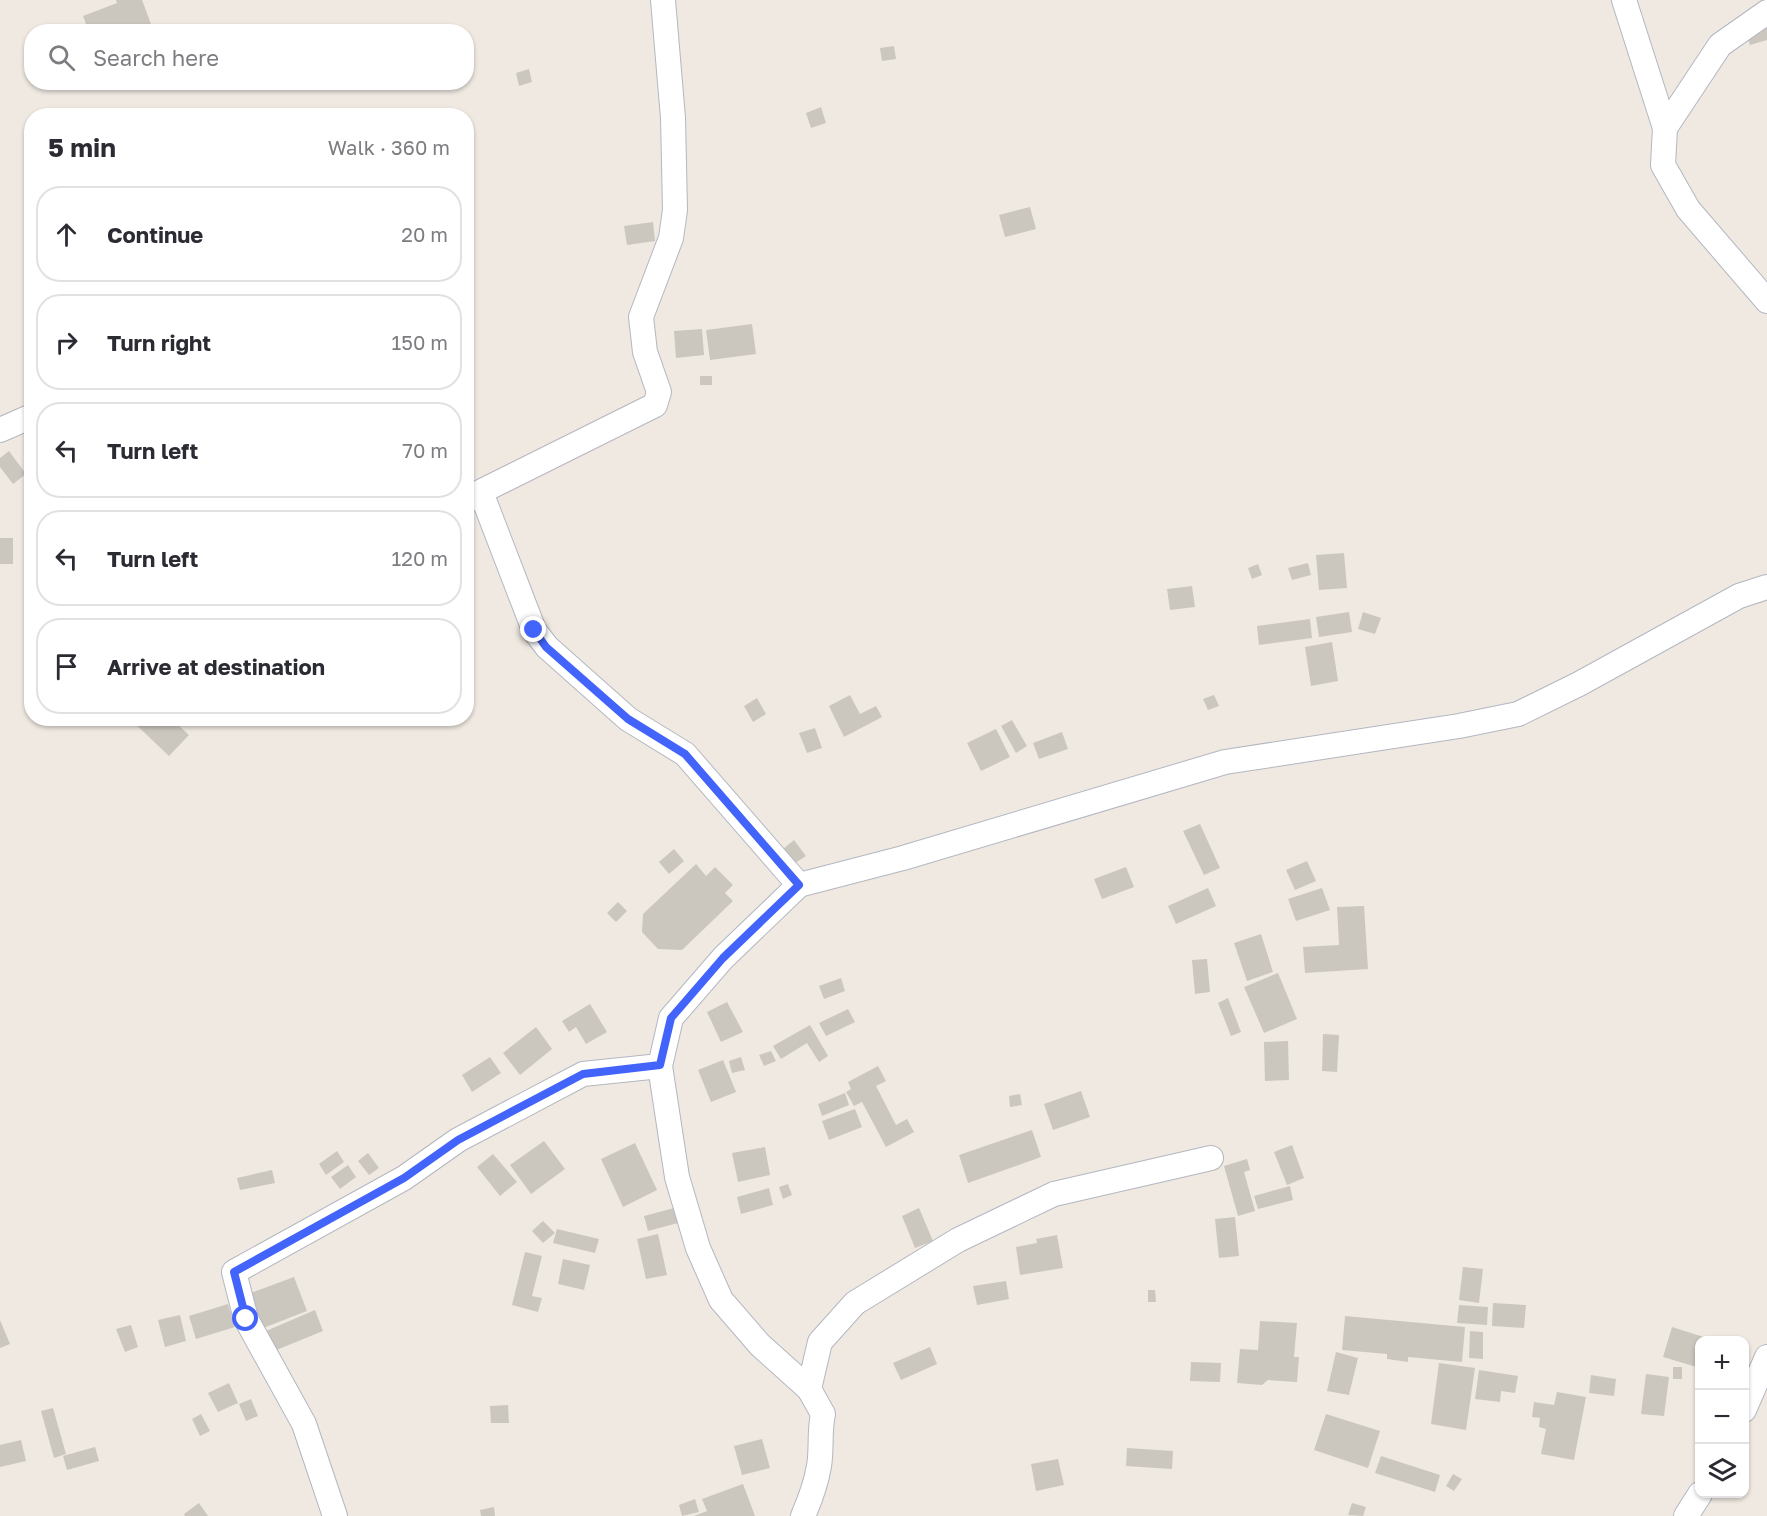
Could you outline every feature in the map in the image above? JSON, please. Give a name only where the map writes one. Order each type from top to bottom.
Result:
[{"type":"street","points":[[474,496],[655,405],[659,393],[645,352],[641,317],[670,238],[675,210],[673,118],[663,0]]},
{"type":"street","points":[[1624,0],[1665,128],[1663,165],[1688,209],[1767,301]]},
{"type":"street","points":[[1665,128],[1720,45],[1767,12]]},
{"type":"street","points":[[0,430],[24,420]]},
{"type":"street","points":[[474,499],[484,500],[534,630],[546,647],[628,719],[685,754],[799,885]]},
{"type":"street","points":[[803,1516],[812,1497],[820,1465],[820,1427],[823,1414],[809,1389],[760,1346],[721,1300],[698,1248],[677,1177],[660,1065],[671,1018],[723,958],[799,885],[903,858],[1225,762],[1459,726],[1518,714],[1579,684],[1739,596],[1767,587]]},
{"type":"street","points":[[335,1516],[304,1424],[246,1319],[234,1272],[404,1178],[458,1140],[583,1074],[660,1065]]},
{"type":"street","points":[[809,1389],[820,1342],[855,1303],[958,1240],[1054,1194],[1211,1158]]},
{"type":"street","points":[[1749,1398],[1767,1357]]},
{"type":"street","points":[[1686,1516],[1697,1498]]},
{"type":"building","points":[[116,0],[142,0],[151,24],[86,24],[83,16],[117,3]]},
{"type":"building","points":[[1767,25],[1767,40],[1750,45],[1746,32]]},
{"type":"building","points":[[894,46],[896,59],[882,61],[880,48]]},
{"type":"building","points":[[529,69],[532,82],[519,86],[516,73]]},
{"type":"building","points":[[821,107],[826,123],[811,128],[806,113]]},
{"type":"building","points":[[1030,207],[1036,229],[1005,237],[999,215]]},
{"type":"building","points":[[653,222],[655,241],[627,245],[624,226]]},
{"type":"building","points":[[752,324],[756,354],[710,360],[706,330]]},
{"type":"building","points":[[702,329],[704,355],[676,358],[674,331]]},
{"type":"building","points":[[700,376],[712,376],[712,385],[700,385]]},
{"type":"building","points":[[9,451],[24,471],[24,476],[13,484],[0,467],[0,458]]},
{"type":"building","points":[[0,538],[13,538],[13,564],[0,564]]},
{"type":"building","points":[[1344,553],[1347,588],[1319,590],[1316,555]]},
{"type":"building","points":[[1308,563],[1311,575],[1292,580],[1288,568]]},
{"type":"building","points":[[1258,564],[1262,575],[1252,579],[1248,568]]},
{"type":"building","points":[[1192,586],[1195,607],[1170,610],[1167,589]]},
{"type":"building","points":[[1349,612],[1352,632],[1319,637],[1316,617]]},
{"type":"building","points":[[1363,612],[1381,618],[1375,634],[1358,629]]},
{"type":"building","points":[[1310,619],[1312,638],[1259,645],[1257,626]]},
{"type":"building","points":[[1332,642],[1338,681],[1311,686],[1305,647]]},
{"type":"building","points":[[850,695],[860,714],[876,706],[882,717],[844,737],[829,706]]},
{"type":"building","points":[[1214,695],[1219,706],[1208,710],[1203,699]]},
{"type":"building","points":[[757,698],[766,714],[753,722],[744,706]]},
{"type":"building","points":[[1012,720],[1027,746],[1016,753],[1001,726]]},
{"type":"building","points":[[137,726],[179,726],[189,735],[169,756]]},
{"type":"building","points":[[815,728],[822,748],[807,753],[799,733]]},
{"type":"building","points":[[996,729],[1010,757],[981,771],[967,743]]},
{"type":"building","points":[[1062,732],[1068,749],[1039,759],[1033,743]]},
{"type":"building","points":[[1200,824],[1220,868],[1204,875],[1183,831]]},
{"type":"building","points":[[794,840],[806,856],[795,863],[777,854]]},
{"type":"building","points":[[674,849],[684,861],[669,874],[659,862]]},
{"type":"building","points":[[1307,861],[1316,881],[1295,890],[1286,870]]},
{"type":"building","points":[[696,864],[706,876],[715,867],[733,885],[725,893],[733,901],[682,950],[658,949],[642,932],[643,914]]},
{"type":"building","points":[[1126,867],[1134,887],[1102,899],[1094,879]]},
{"type":"building","points":[[1208,888],[1216,906],[1176,924],[1168,906]]},
{"type":"building","points":[[1322,888],[1330,910],[1296,921],[1288,899]]},
{"type":"building","points":[[618,902],[627,911],[616,922],[607,913]]},
{"type":"building","points":[[1364,906],[1368,969],[1305,973],[1303,947],[1339,945],[1337,907]]},
{"type":"building","points":[[1261,934],[1273,972],[1247,981],[1234,943]]},
{"type":"building","points":[[1207,959],[1210,992],[1195,994],[1192,960]]},
{"type":"building","points":[[1278,973],[1297,1019],[1264,1033],[1244,987]]},
{"type":"building","points":[[841,978],[845,991],[824,999],[819,986]]},
{"type":"building","points":[[1228,998],[1241,1032],[1231,1036],[1218,1003]]},
{"type":"building","points":[[727,1002],[743,1032],[721,1042],[707,1012]]},
{"type":"building","points":[[590,1004],[607,1032],[586,1044],[576,1027],[569,1032],[562,1021]]},
{"type":"building","points":[[848,1009],[855,1022],[826,1036],[819,1023]]},
{"type":"building","points":[[810,1025],[828,1056],[819,1062],[807,1043],[781,1059],[773,1046]]},
{"type":"building","points":[[536,1027],[552,1049],[520,1075],[503,1053]]},
{"type":"building","points":[[1323,1034],[1339,1035],[1337,1072],[1322,1071]]},
{"type":"building","points":[[1288,1041],[1289,1080],[1265,1081],[1264,1042]]},
{"type":"building","points":[[771,1051],[776,1061],[764,1066],[759,1055]]},
{"type":"building","points":[[490,1057],[501,1073],[472,1092],[462,1075]]},
{"type":"building","points":[[741,1057],[745,1070],[732,1073],[729,1061]]},
{"type":"building","points":[[723,1060],[736,1092],[711,1102],[698,1070]]},
{"type":"building","points":[[878,1066],[886,1081],[876,1086],[896,1125],[907,1119],[914,1132],[886,1147],[862,1102],[854,1106],[846,1092],[851,1089],[848,1082]]},
{"type":"building","points":[[1081,1091],[1090,1117],[1053,1130],[1044,1104]]},
{"type":"building","points":[[845,1093],[849,1105],[822,1116],[818,1104]]},
{"type":"building","points":[[1020,1094],[1022,1105],[1010,1107],[1009,1096]]},
{"type":"building","points":[[855,1109],[862,1127],[829,1140],[822,1121]]},
{"type":"building","points":[[1032,1130],[1041,1157],[968,1183],[959,1155]]},
{"type":"building","points":[[544,1141],[565,1169],[531,1194],[510,1165]]},
{"type":"building","points":[[635,1143],[657,1190],[623,1207],[601,1159]]},
{"type":"building","points":[[1292,1145],[1304,1178],[1287,1185],[1274,1152]]},
{"type":"building","points":[[765,1147],[770,1175],[738,1182],[732,1153]]},
{"type":"building","points":[[337,1151],[344,1162],[326,1175],[319,1164]]},
{"type":"building","points":[[368,1153],[379,1168],[369,1175],[358,1161]]},
{"type":"building","points":[[493,1154],[517,1182],[500,1196],[477,1167]]},
{"type":"building","points":[[1247,1159],[1250,1170],[1244,1172],[1255,1211],[1238,1216],[1224,1166]]},
{"type":"building","points":[[348,1165],[356,1177],[340,1189],[331,1177]]},
{"type":"building","points":[[272,1170],[275,1183],[240,1190],[237,1178]]},
{"type":"building","points":[[788,1184],[792,1195],[783,1199],[779,1187]]},
{"type":"building","points":[[1290,1186],[1293,1200],[1258,1209],[1254,1196]]},
{"type":"building","points":[[769,1188],[773,1205],[741,1214],[737,1197]]},
{"type":"building","points":[[674,1208],[678,1223],[648,1231],[644,1216]]},
{"type":"building","points":[[919,1208],[933,1241],[915,1248],[902,1216]]},
{"type":"building","points":[[1235,1217],[1239,1256],[1219,1258],[1215,1219]]},
{"type":"building","points":[[543,1221],[555,1233],[543,1243],[532,1231]]},
{"type":"building","points":[[557,1229],[599,1239],[595,1253],[553,1243]]},
{"type":"building","points":[[658,1234],[667,1275],[646,1279],[637,1239]]},
{"type":"building","points":[[1057,1235],[1063,1268],[1020,1275],[1016,1247],[1037,1243],[1036,1239]]},
{"type":"building","points":[[525,1252],[542,1256],[532,1296],[542,1298],[538,1312],[512,1305]]},
{"type":"building","points":[[563,1259],[590,1265],[584,1290],[558,1284]]},
{"type":"building","points":[[1463,1267],[1483,1269],[1479,1303],[1459,1300]]},
{"type":"building","points":[[294,1277],[307,1311],[258,1330],[245,1295]]},
{"type":"building","points":[[1006,1281],[1009,1299],[977,1305],[973,1286]]},
{"type":"building","points":[[1148,1290],[1155,1290],[1156,1302],[1148,1302]]},
{"type":"building","points":[[1493,1303],[1526,1305],[1524,1328],[1492,1326]]},
{"type":"building","points":[[228,1304],[235,1327],[196,1339],[189,1316]]},
{"type":"building","points":[[1459,1305],[1488,1307],[1487,1325],[1457,1323]]},
{"type":"building","points":[[315,1310],[323,1331],[274,1351],[266,1331]]},
{"type":"building","points":[[180,1315],[186,1341],[165,1347],[158,1320]]},
{"type":"building","points":[[1345,1316],[1465,1327],[1462,1362],[1408,1357],[1408,1362],[1387,1359],[1387,1354],[1342,1350]]},
{"type":"building","points":[[0,1320],[10,1344],[0,1348]]},
{"type":"building","points":[[1260,1321],[1297,1323],[1294,1357],[1299,1357],[1297,1382],[1268,1380],[1262,1385],[1237,1383],[1240,1349],[1258,1350]]},
{"type":"building","points":[[131,1325],[138,1347],[125,1352],[116,1329]]},
{"type":"building","points":[[1672,1327],[1700,1336],[1695,1336],[1695,1367],[1663,1357]]},
{"type":"building","points":[[1470,1331],[1483,1332],[1483,1359],[1469,1358]]},
{"type":"building","points":[[930,1347],[937,1364],[901,1380],[893,1363]]},
{"type":"building","points":[[1336,1352],[1358,1358],[1349,1395],[1327,1391]]},
{"type":"building","points":[[1191,1362],[1221,1363],[1220,1382],[1190,1381]]},
{"type":"building","points":[[1439,1363],[1475,1368],[1466,1430],[1431,1424]]},
{"type":"building","points":[[1673,1367],[1682,1367],[1682,1379],[1673,1379]]},
{"type":"building","points":[[1479,1370],[1518,1376],[1515,1393],[1501,1391],[1500,1402],[1475,1399]]},
{"type":"building","points":[[1646,1374],[1669,1377],[1664,1416],[1641,1414]]},
{"type":"building","points":[[1591,1375],[1616,1379],[1614,1396],[1589,1393]]},
{"type":"building","points":[[229,1383],[238,1403],[218,1412],[208,1393]]},
{"type":"building","points":[[1557,1392],[1586,1397],[1574,1460],[1541,1454],[1546,1429],[1539,1427],[1540,1418],[1532,1417],[1534,1402],[1554,1405]]},
{"type":"building","points":[[251,1399],[258,1416],[246,1421],[239,1404]]},
{"type":"building","points":[[508,1405],[509,1423],[491,1423],[490,1406]]},
{"type":"building","points":[[53,1408],[66,1454],[54,1458],[41,1411]]},
{"type":"building","points":[[201,1414],[210,1431],[200,1436],[192,1419]]},
{"type":"building","points":[[1326,1414],[1380,1431],[1368,1468],[1314,1450]]},
{"type":"building","points":[[762,1439],[770,1468],[742,1475],[734,1446]]},
{"type":"building","points":[[21,1440],[26,1461],[0,1467],[0,1445]]},
{"type":"building","points":[[95,1447],[99,1461],[67,1470],[63,1456]]},
{"type":"building","points":[[1127,1448],[1173,1451],[1172,1469],[1126,1466]]},
{"type":"building","points":[[1381,1456],[1440,1475],[1435,1492],[1375,1473]]},
{"type":"building","points":[[1058,1459],[1064,1485],[1036,1491],[1031,1464]]},
{"type":"building","points":[[1453,1474],[1462,1479],[1454,1491],[1446,1486]]},
{"type":"building","points":[[743,1484],[755,1516],[694,1516],[707,1511],[702,1499]]},
{"type":"building","points":[[695,1499],[699,1512],[682,1516],[679,1505]]},
{"type":"building","points":[[199,1503],[208,1516],[185,1516],[184,1514]]},
{"type":"building","points":[[1352,1503],[1366,1507],[1363,1516],[1348,1515]]},
{"type":"building","points":[[494,1507],[495,1516],[481,1516],[480,1510]]},
{"type":"route","points":[[246,1319],[234,1272],[404,1178],[458,1140],[583,1074],[660,1065],[671,1018],[723,958],[799,885],[685,754],[628,719],[546,647],[534,630]]}]
